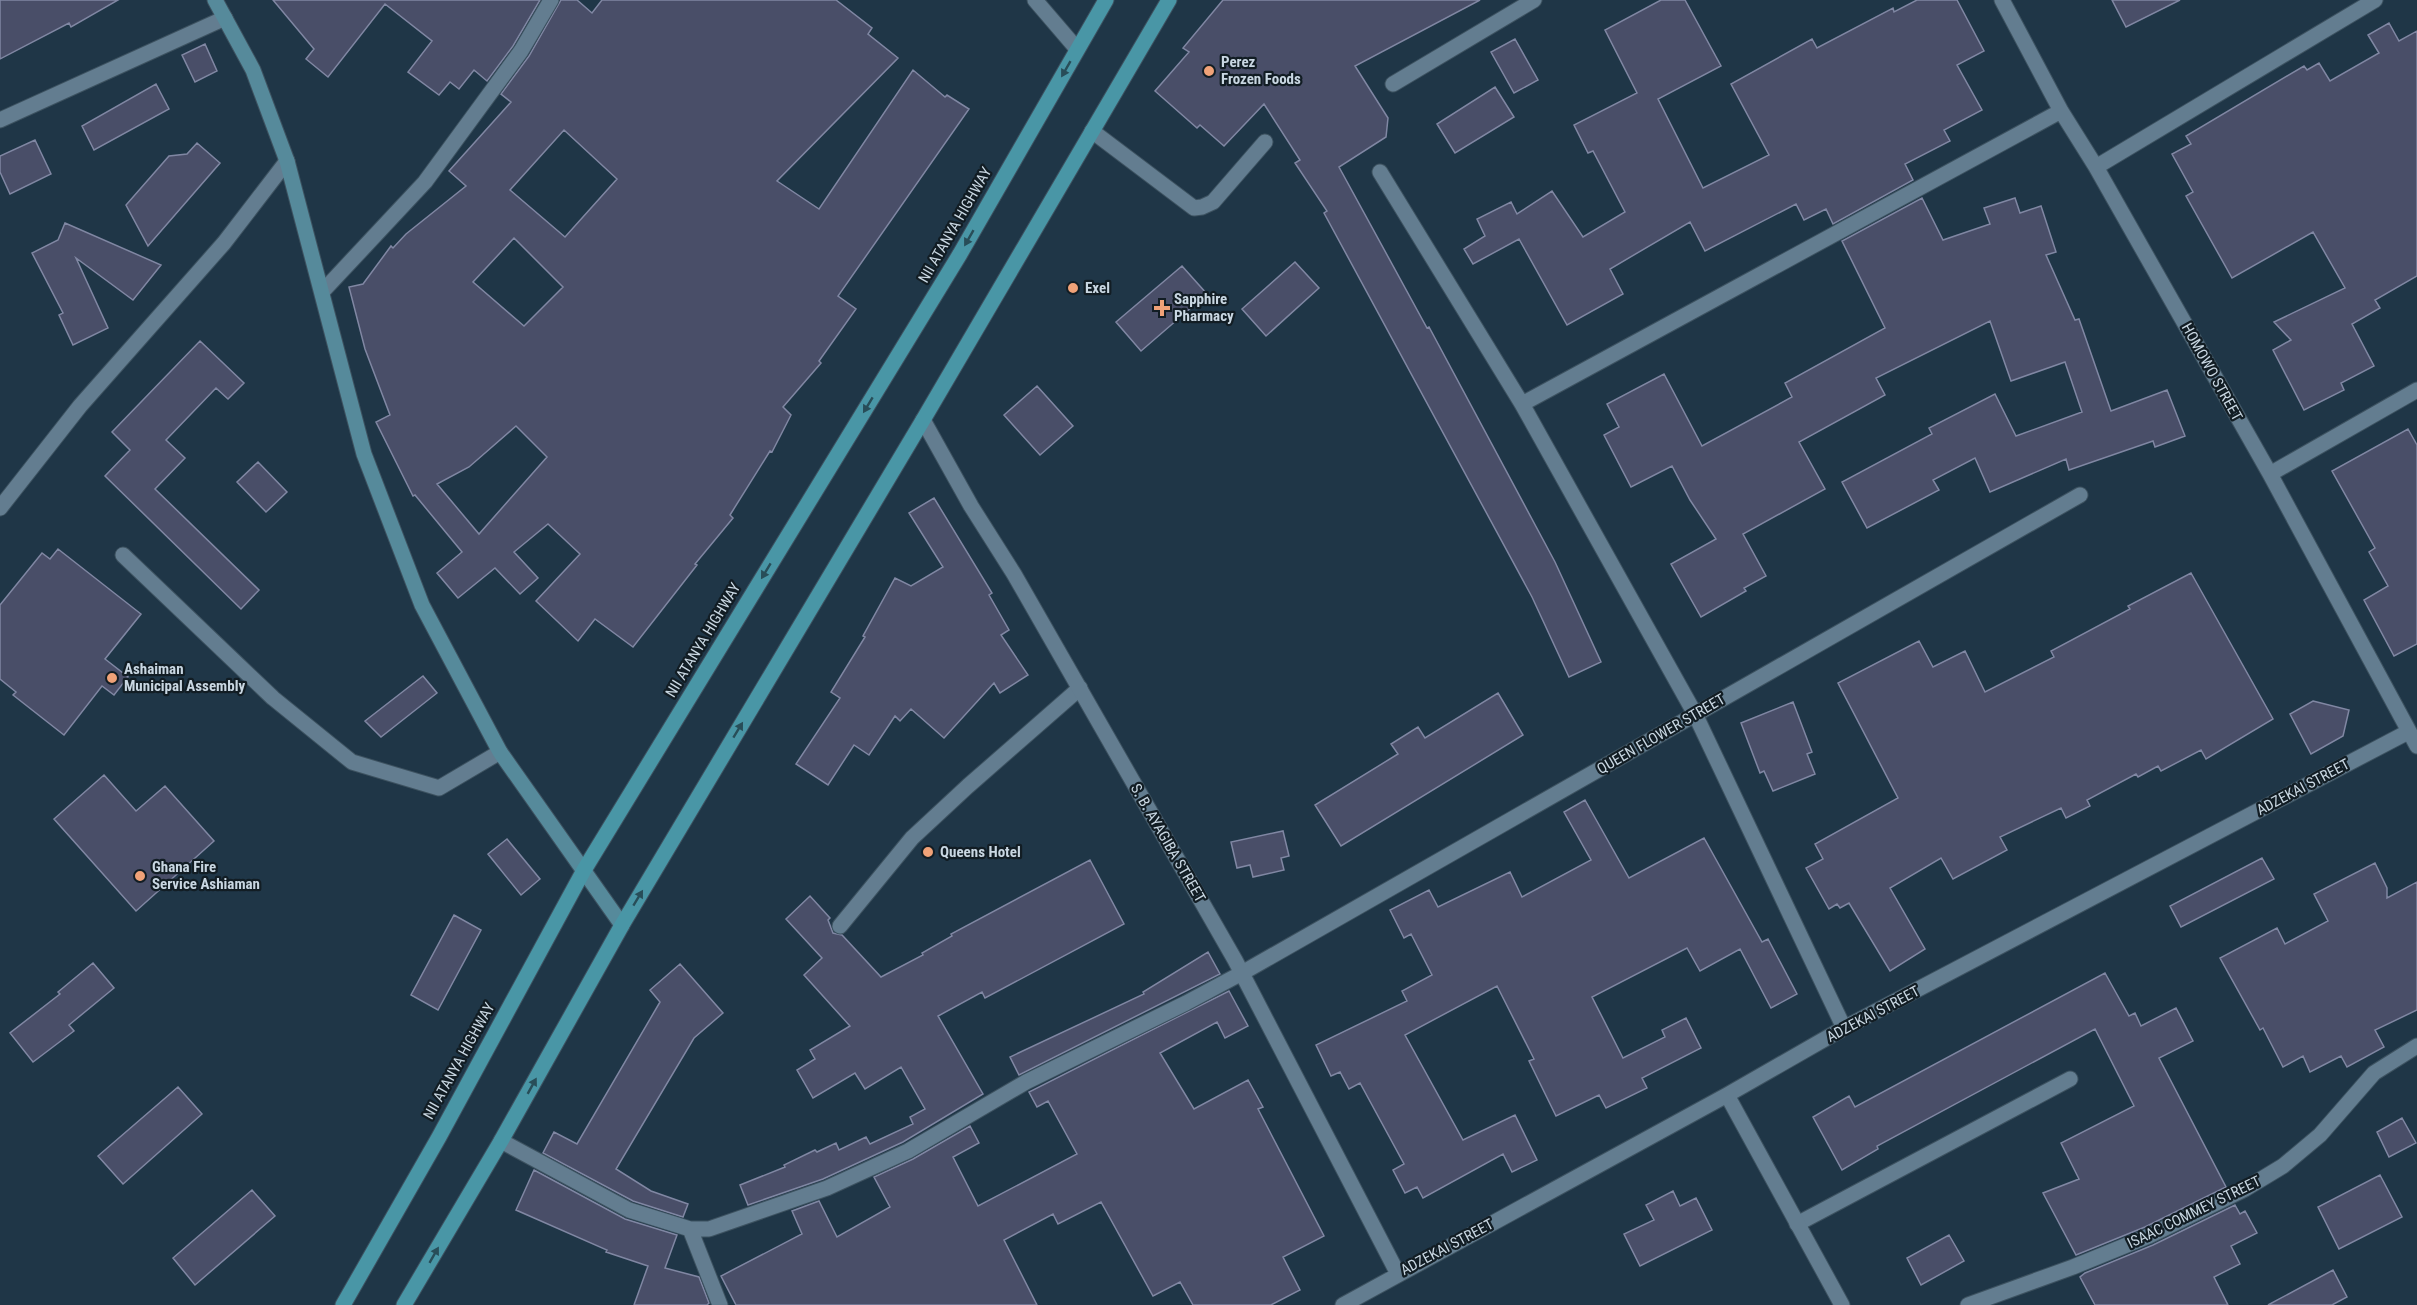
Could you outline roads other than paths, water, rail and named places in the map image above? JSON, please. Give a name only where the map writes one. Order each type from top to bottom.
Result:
[{"type":"main road","name":"NII ATANYA HIGHWAY","points":[[343,1305],[439,1137],[584,870],[960,254],[1106,0]]},
{"type":"main road","points":[[405,1305],[501,1141],[622,925],[923,420],[1169,0]]},
{"type":"street","points":[[214,0],[254,70],[287,161],[364,454],[422,605],[500,753],[622,925]]},
{"type":"street","points":[[323,291],[425,182],[521,51],[551,0]]},
{"type":"street","points":[[1035,0],[1077,49]]},
{"type":"street","points":[[1393,84],[1534,0]]},
{"type":"street","name":"HOMOWO STREET","points":[[2002,0],[2061,111],[2096,167],[2270,474],[2417,746]]},
{"type":"street","points":[[2096,167],[2375,0]]},
{"type":"street","points":[[0,120],[225,18]]},
{"type":"street","points":[[1522,404],[2061,111]]},
{"type":"street","points":[[1092,131],[1194,208],[1213,202],[1265,142]]},
{"type":"street","points":[[0,508],[80,406],[224,243],[287,161]]},
{"type":"street","points":[[1380,172],[1522,404],[1695,714],[1844,1028]]},
{"type":"street","points":[[2270,474],[2417,390]]},
{"type":"street","name":"S. B. AYAGIBA STREET","points":[[923,420],[971,506],[1014,574],[1080,688],[1242,973],[1398,1274]]},
{"type":"street","name":"QUEEN FLOWER STREET","points":[[690,1230],[709,1229],[732,1222],[827,1188],[908,1151],[1026,1082],[1242,973],[2080,495]]},
{"type":"street","points":[[123,555],[273,698],[352,762],[439,788],[500,753]]},
{"type":"street","points":[[840,926],[912,838],[1080,688]]},
{"type":"street","name":"ADZEKAI STREET","points":[[1343,1305],[1727,1095],[1844,1028],[2408,732]]},
{"type":"street","name":"ISAAC COMMEY STREET","points":[[1968,1305],[2150,1236],[2245,1190],[2283,1166],[2319,1135],[2374,1072],[2417,1046]]},
{"type":"street","points":[[1797,1224],[2070,1079]]},
{"type":"street","points":[[1727,1095],[1842,1305]]},
{"type":"street","points":[[501,1141],[629,1210],[690,1230],[720,1305]]},
{"type":"place","name":"Perez Frozen Foods","points":[[1209,71]]},
{"type":"place","name":"Exel","points":[[1073,288]]},
{"type":"place","name":"Sapphire Pharmacy","points":[[1162,308]]},
{"type":"place","name":"Ashaiman Municipal Assembly","points":[[112,678]]},
{"type":"place","name":"Queens Hotel","points":[[928,852]]},
{"type":"place","name":"Ghana Fire Service Ashiaman","points":[[140,876]]}]
